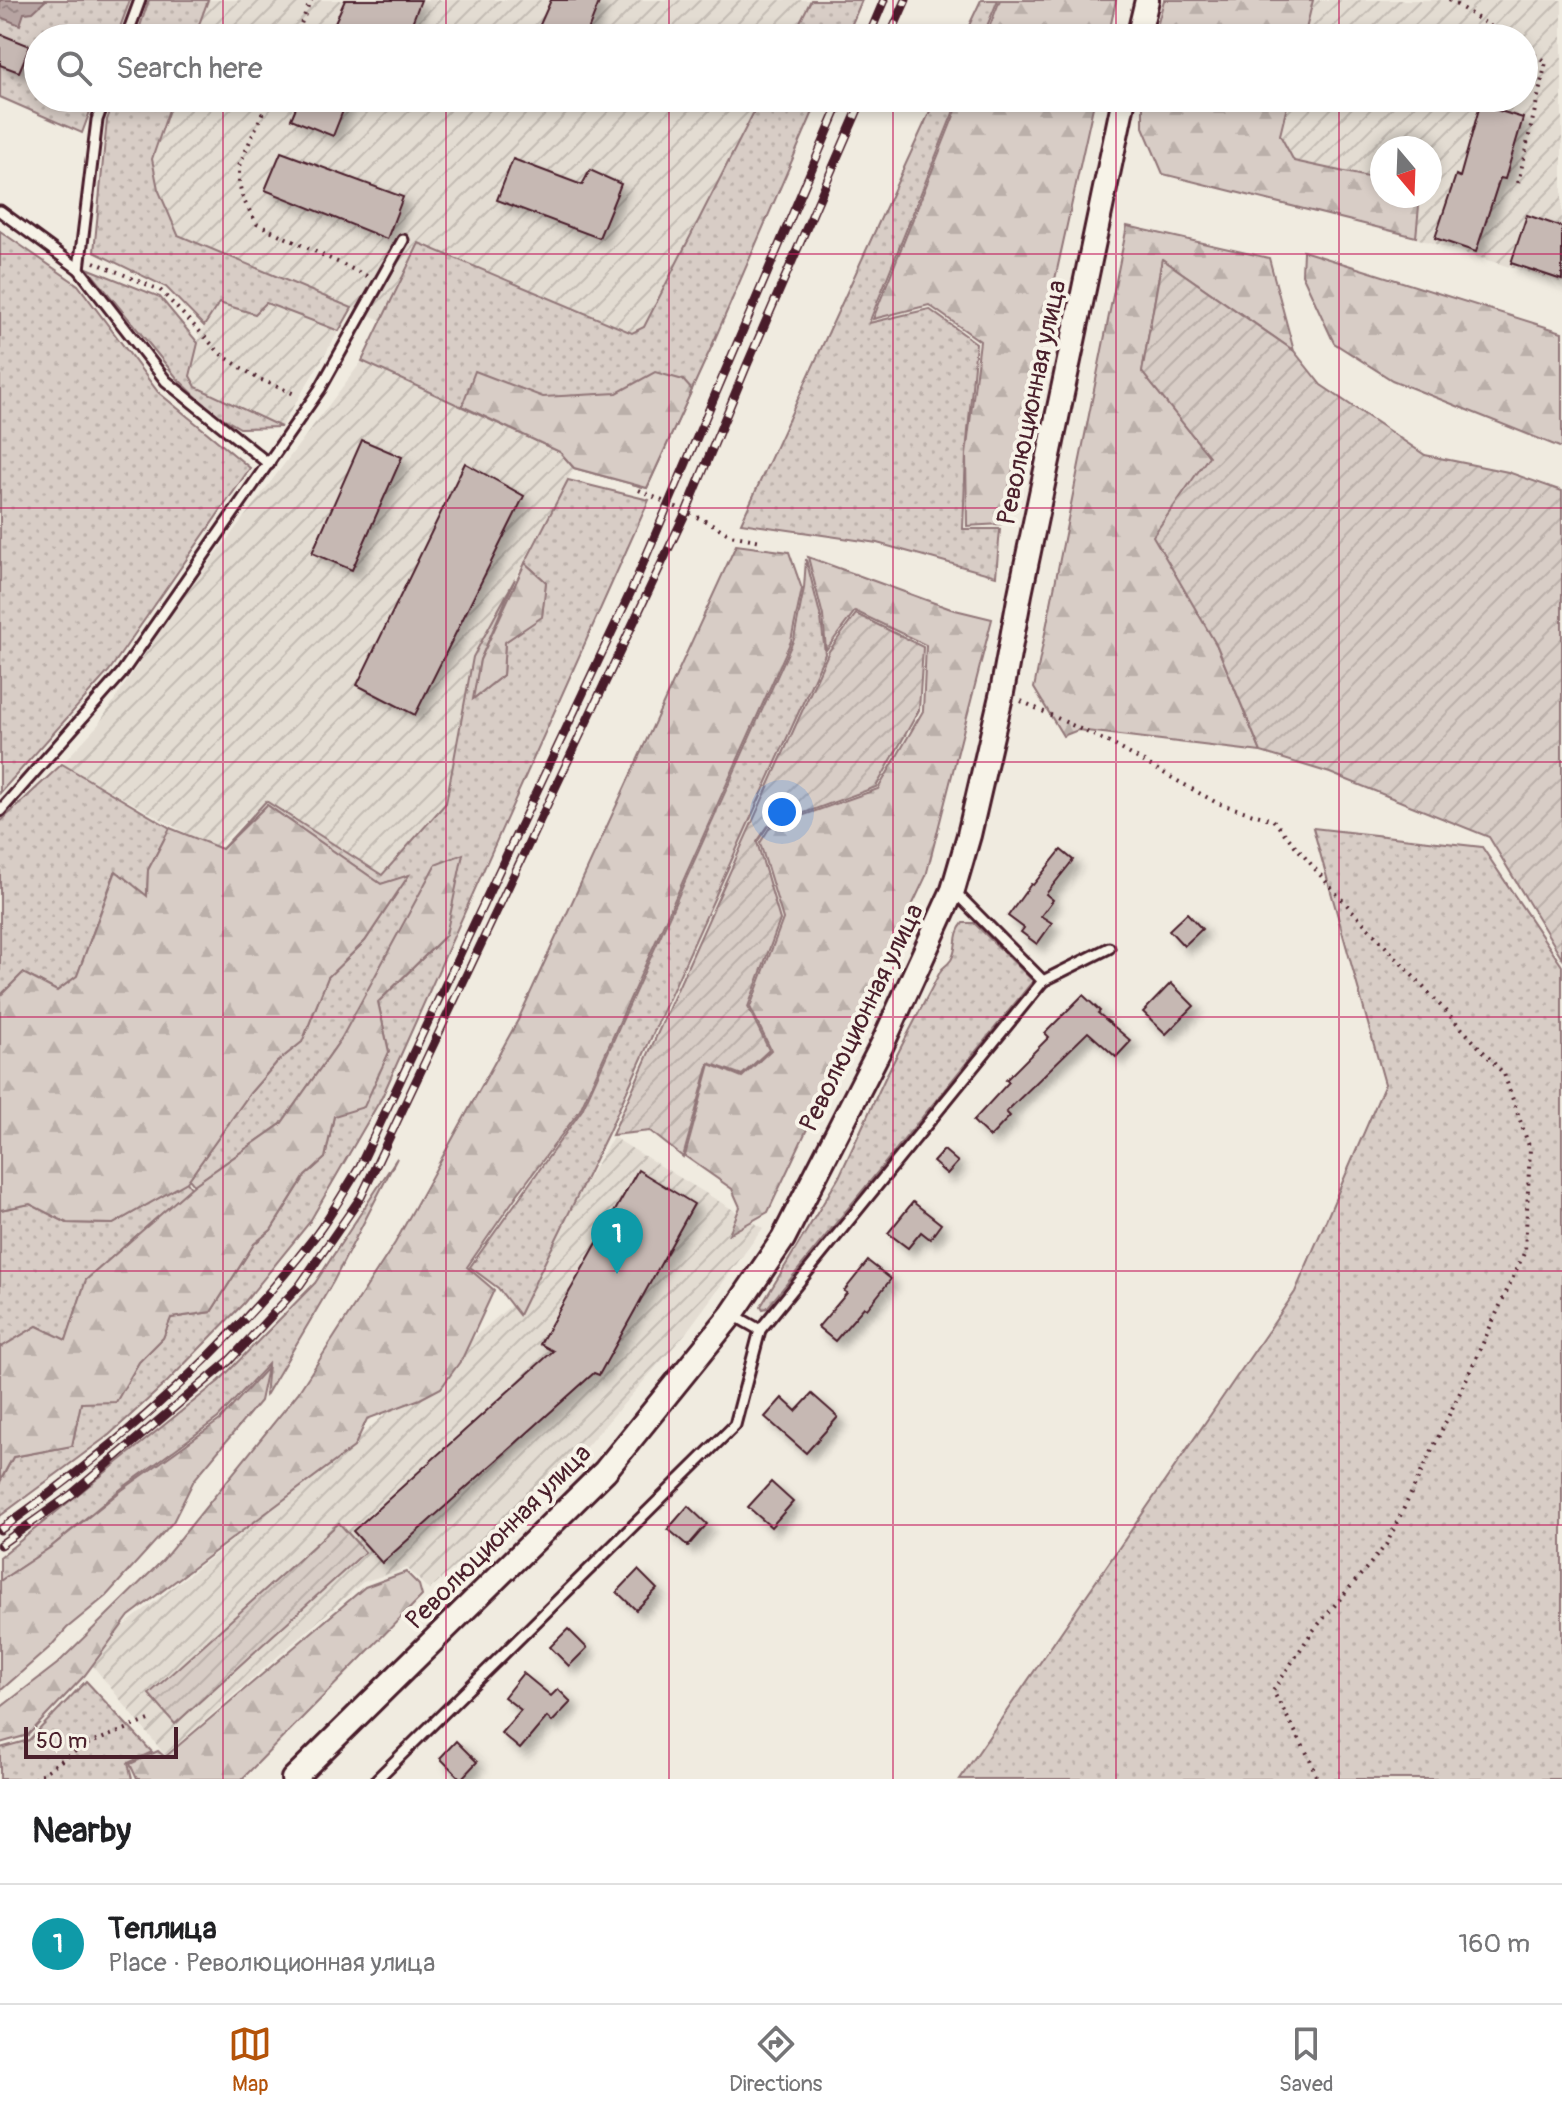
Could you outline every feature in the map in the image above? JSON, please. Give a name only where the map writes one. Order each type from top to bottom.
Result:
[{"type":"street","points":[[1141,24],[1147,0]]},
{"type":"street","name":"Революционная улица","points":[[293,1779],[605,1471],[732,1314],[783,1239],[882,1045],[953,890],[969,835],[1002,692],[1121,112]]},
{"type":"lane","points":[[131,24],[140,0]]},
{"type":"lane","points":[[79,269],[100,112]]},
{"type":"lane","points":[[0,211],[79,269],[166,381],[269,464]]},
{"type":"lane","points":[[0,811],[121,674],[320,389],[403,240]]},
{"type":"lane","points":[[953,890],[1043,981]]},
{"type":"lane","points":[[377,1779],[735,1425],[760,1330],[1043,981],[1109,948]]},
{"type":"lane","points":[[732,1314],[760,1330]]},
{"type":"path","points":[[301,24],[311,0]]},
{"type":"path","points":[[1449,0],[1487,24]]},
{"type":"path","points":[[1538,57],[1546,62],[1538,97]]},
{"type":"path","points":[[263,112],[239,166],[243,199],[257,224],[380,282]]},
{"type":"path","points":[[1518,183],[1534,112]]},
{"type":"path","points":[[81,256],[160,290],[222,355],[257,378],[311,401]]},
{"type":"path","points":[[639,490],[730,535],[761,541]]},
{"type":"path","points":[[1002,692],[1112,744],[1217,803],[1273,820],[1334,891],[1504,1074],[1530,1149],[1525,1251],[1466,1380],[1386,1545],[1312,1632],[1273,1691],[1310,1759],[1317,1779]]},
{"type":"path","points":[[34,1779],[83,1746],[152,1719]]},
{"type":"shaded area","points":[[202,0],[837,0],[827,24],[194,24]]},
{"type":"shaded area","points":[[1294,0],[1562,0],[1562,283],[1266,192],[1270,112],[1538,112],[1538,24],[1288,24]]},
{"type":"shaded area","points":[[162,112],[789,112],[638,422],[160,232],[143,165]]},
{"type":"shaded area","points":[[219,303],[254,314],[266,303],[339,331],[281,427],[196,387],[190,377],[200,333]]},
{"type":"shaded area","points":[[362,361],[560,453],[574,468],[473,657],[446,803],[382,876],[266,801],[215,849],[62,764],[98,725],[174,610]]},
{"type":"shaded area","points":[[613,1137],[763,1228],[685,1334],[584,1449],[429,1590],[407,1568],[363,1582],[165,1755],[85,1656],[302,1486],[509,1307]]},
{"type":"green space","points":[[0,0],[130,0],[121,24],[24,24],[24,108],[0,97]]},
{"type":"green space","points":[[149,0],[208,0],[199,24],[141,24]]},
{"type":"green space","points":[[811,0],[862,0],[852,24],[799,24]]},
{"type":"green space","points":[[981,0],[998,0],[988,24],[970,24]]},
{"type":"green space","points":[[1000,0],[1116,0],[1111,24],[991,24]]},
{"type":"green space","points":[[1164,0],[1313,0],[1307,24],[1158,24]]},
{"type":"green space","points":[[34,112],[90,112],[82,133]]},
{"type":"green space","points":[[110,112],[168,112],[152,159],[158,189],[178,235],[352,308],[339,331],[266,303],[255,314],[219,303],[204,326],[166,287],[94,252]]},
{"type":"green space","points":[[754,112],[813,112],[647,488],[574,468],[560,452],[362,361],[419,243],[632,333],[644,327]]},
{"type":"green space","points":[[930,112],[953,112],[869,323],[929,309],[976,343],[963,529],[1000,529],[996,576],[877,543],[741,523]]},
{"type":"green space","points":[[955,112],[1092,112],[1001,524],[967,526],[966,455],[980,341],[929,305],[873,319]]},
{"type":"green space","points":[[1143,112],[1286,112],[1280,135],[1294,161],[1370,177],[1370,208],[1419,208],[1416,237],[1163,174],[1143,127]]},
{"type":"green space","points":[[1127,226],[1269,258],[1294,351],[1162,259],[1142,372],[1209,456],[1217,646],[1261,752],[1078,730],[1063,736],[1034,688]]},
{"type":"green space","points":[[0,231],[78,285],[158,392],[250,468],[109,671],[0,793]]},
{"type":"green space","points":[[1303,251],[1562,332],[1562,448],[1392,380],[1334,343],[1302,274]]},
{"type":"green space","points":[[1162,259],[1294,351],[1321,385],[1425,455],[1508,472],[1562,491],[1562,958],[1489,837],[1330,773],[1261,752],[1217,646],[1153,536],[1209,456],[1142,372]]},
{"type":"green space","points":[[87,268],[160,297],[198,343],[190,376],[196,387],[281,427],[240,428],[211,411],[177,378]]},
{"type":"green space","points":[[475,371],[543,397],[617,393],[655,372],[683,380],[692,390],[647,488],[574,468],[560,452],[462,406]]},
{"type":"green space","points":[[568,480],[649,500],[382,1097],[309,1223],[244,1303],[166,1383],[109,1435],[0,1516],[0,1482],[13,1457],[72,1446],[81,1402],[116,1401],[139,1362],[163,1338],[171,1318],[211,1312],[254,1244],[271,1230],[305,1176],[325,1158],[334,1116],[389,1052],[378,1002],[341,1039],[281,1124],[194,1185],[189,1179],[250,1093],[277,1062],[302,1042],[328,977],[365,941],[408,876],[381,884],[267,805],[222,849],[266,801],[382,875],[446,803],[473,657],[515,579],[480,660],[474,698],[503,675],[505,642],[542,616],[546,582],[525,563]]},
{"type":"green space","points":[[736,545],[789,552],[802,589],[791,641],[580,1110],[467,1267],[494,1290],[462,1359],[441,1388],[367,1419],[354,1447],[129,1616],[85,1675],[28,1735],[0,1743],[0,1708],[57,1664],[163,1560],[298,1393],[395,1243],[518,1020]]},
{"type":"green space","points":[[808,557],[951,609],[992,619],[926,876],[768,1212],[729,1234],[740,1207],[732,1189],[685,1156],[710,1064],[742,1077],[771,1050],[750,1007],[783,919],[760,843],[770,827],[878,789],[923,711],[926,645],[855,611],[826,650],[823,616]]},
{"type":"green space","points":[[806,559],[821,618],[825,654],[608,1133],[519,1315],[498,1288],[470,1267],[582,1110],[794,639]]},
{"type":"green space","points":[[525,563],[546,582],[542,617],[505,642],[503,675],[473,699],[480,660]]},
{"type":"green space","points":[[856,614],[923,647],[919,710],[876,787],[768,826],[757,842],[780,920],[748,1007],[769,1050],[742,1075],[709,1063],[683,1157],[650,1131],[612,1135],[829,651]]},
{"type":"green space","points":[[62,764],[170,828],[148,870],[147,896],[115,872],[77,976],[57,991],[23,973],[0,996],[0,822]]},
{"type":"green space","points":[[267,805],[381,884],[409,875],[365,941],[328,977],[302,1042],[277,1062],[250,1093],[187,1182],[113,1224],[67,1223],[30,1204],[0,1210],[0,996],[23,973],[57,991],[77,976],[116,871],[147,896],[148,870],[170,828],[222,849]]},
{"type":"green space","points":[[1313,828],[1482,847],[1562,966],[1562,1779],[960,1779],[1295,1292],[1385,1084]]},
{"type":"green space","points":[[463,854],[446,935],[378,1002],[389,1052],[364,1107],[334,1116],[325,1158],[305,1176],[271,1230],[254,1244],[211,1312],[171,1318],[163,1338],[139,1362],[116,1402],[81,1403],[72,1446],[13,1457],[0,1481],[0,1348],[37,1326],[66,1340],[86,1280],[194,1185],[281,1124],[341,1039],[435,865]]},
{"type":"green space","points":[[963,923],[974,923],[1033,981],[767,1308],[763,1309],[761,1306],[839,1177],[886,1076],[941,970],[953,955]]},
{"type":"green space","points":[[397,1158],[333,1282],[265,1397],[268,1364],[218,1418],[121,1489],[51,1547],[0,1581],[0,1557],[219,1381],[315,1283]]},
{"type":"green space","points":[[187,1182],[191,1188],[86,1280],[66,1341],[37,1326],[0,1348],[0,1210],[30,1204],[67,1223],[113,1224]]},
{"type":"green space","points":[[267,1368],[260,1401],[194,1480],[173,1522],[106,1596],[0,1691],[0,1581],[51,1547],[122,1490],[220,1420]]},
{"type":"green space","points":[[339,1523],[365,1552],[175,1724],[149,1694]]},
{"type":"green space","points":[[406,1572],[419,1585],[422,1596],[242,1779],[137,1779],[130,1764],[158,1751],[165,1757],[365,1587]]},
{"type":"green space","points":[[86,1681],[152,1752],[128,1763],[132,1779],[0,1779],[0,1748],[29,1740]]},
{"type":"water","points":[[0,0],[46,0],[33,12],[24,13],[20,25],[0,17]]},
{"type":"building","points":[[345,0],[421,0],[412,24],[334,24]]},
{"type":"building","points":[[551,0],[600,0],[591,24],[540,24]]},
{"type":"building","points":[[0,34],[24,44],[24,60],[19,72],[0,65]]},
{"type":"building","points":[[294,112],[342,112],[333,136],[291,119]]},
{"type":"building","points":[[1478,112],[1503,112],[1523,118],[1505,179],[1500,178],[1476,252],[1435,238],[1456,175],[1460,177]]},
{"type":"building","points":[[281,152],[403,197],[387,239],[265,190]]},
{"type":"building","points":[[513,159],[582,185],[590,170],[621,184],[599,238],[497,200]]},
{"type":"building","points":[[1527,215],[1562,227],[1562,280],[1511,263]]},
{"type":"building","points":[[362,440],[402,457],[352,570],[312,553]]},
{"type":"building","points":[[465,463],[524,496],[415,715],[357,685]]},
{"type":"building","points":[[1061,850],[1073,860],[1046,894],[1053,900],[1041,916],[1052,923],[1037,944],[1021,932],[1024,928],[1008,916]]},
{"type":"building","points":[[1187,913],[1202,929],[1184,946],[1169,930]]},
{"type":"building","points":[[1171,983],[1194,1006],[1166,1034],[1143,1012]]},
{"type":"building","points":[[1083,995],[1100,1011],[1098,1013],[1131,1041],[1116,1057],[1088,1032],[1006,1112],[1010,1116],[990,1137],[973,1121],[1009,1082],[1006,1080],[1049,1037],[1045,1033]]},
{"type":"building","points":[[944,1150],[958,1162],[947,1174],[933,1162]]},
{"type":"building","points":[[638,1170],[694,1204],[599,1375],[594,1373],[382,1563],[353,1531],[553,1351],[540,1344]]},
{"type":"building","points":[[913,1202],[941,1224],[930,1239],[921,1232],[908,1248],[888,1233]]},
{"type":"building","points":[[868,1261],[891,1279],[835,1341],[818,1327],[847,1293],[844,1291]]},
{"type":"building","points":[[812,1394],[838,1417],[806,1453],[765,1417],[782,1398],[796,1411]]},
{"type":"building","points":[[771,1482],[793,1502],[771,1527],[748,1507]]},
{"type":"building","points":[[688,1506],[707,1524],[688,1546],[668,1529]]},
{"type":"building","points":[[638,1570],[657,1589],[636,1610],[617,1592]]},
{"type":"building","points":[[568,1629],[587,1648],[569,1666],[550,1647]]},
{"type":"building","points":[[523,1673],[551,1696],[558,1689],[571,1702],[552,1722],[547,1717],[520,1749],[501,1733],[521,1710],[504,1697]]},
{"type":"building","points":[[456,1741],[477,1762],[461,1779],[440,1758]]},
{"type":"railway","points":[[874,24],[884,0]]},
{"type":"railway","points":[[895,24],[906,0]]},
{"type":"railway","points":[[0,1530],[87,1465],[208,1357],[246,1318],[316,1235],[359,1168],[633,587],[836,112]]},
{"type":"railway","points":[[0,1545],[72,1494],[229,1361],[300,1285],[361,1197],[686,512],[857,112]]},
{"type":"place","name":"Теплица","points":[[617,1274]]}]
